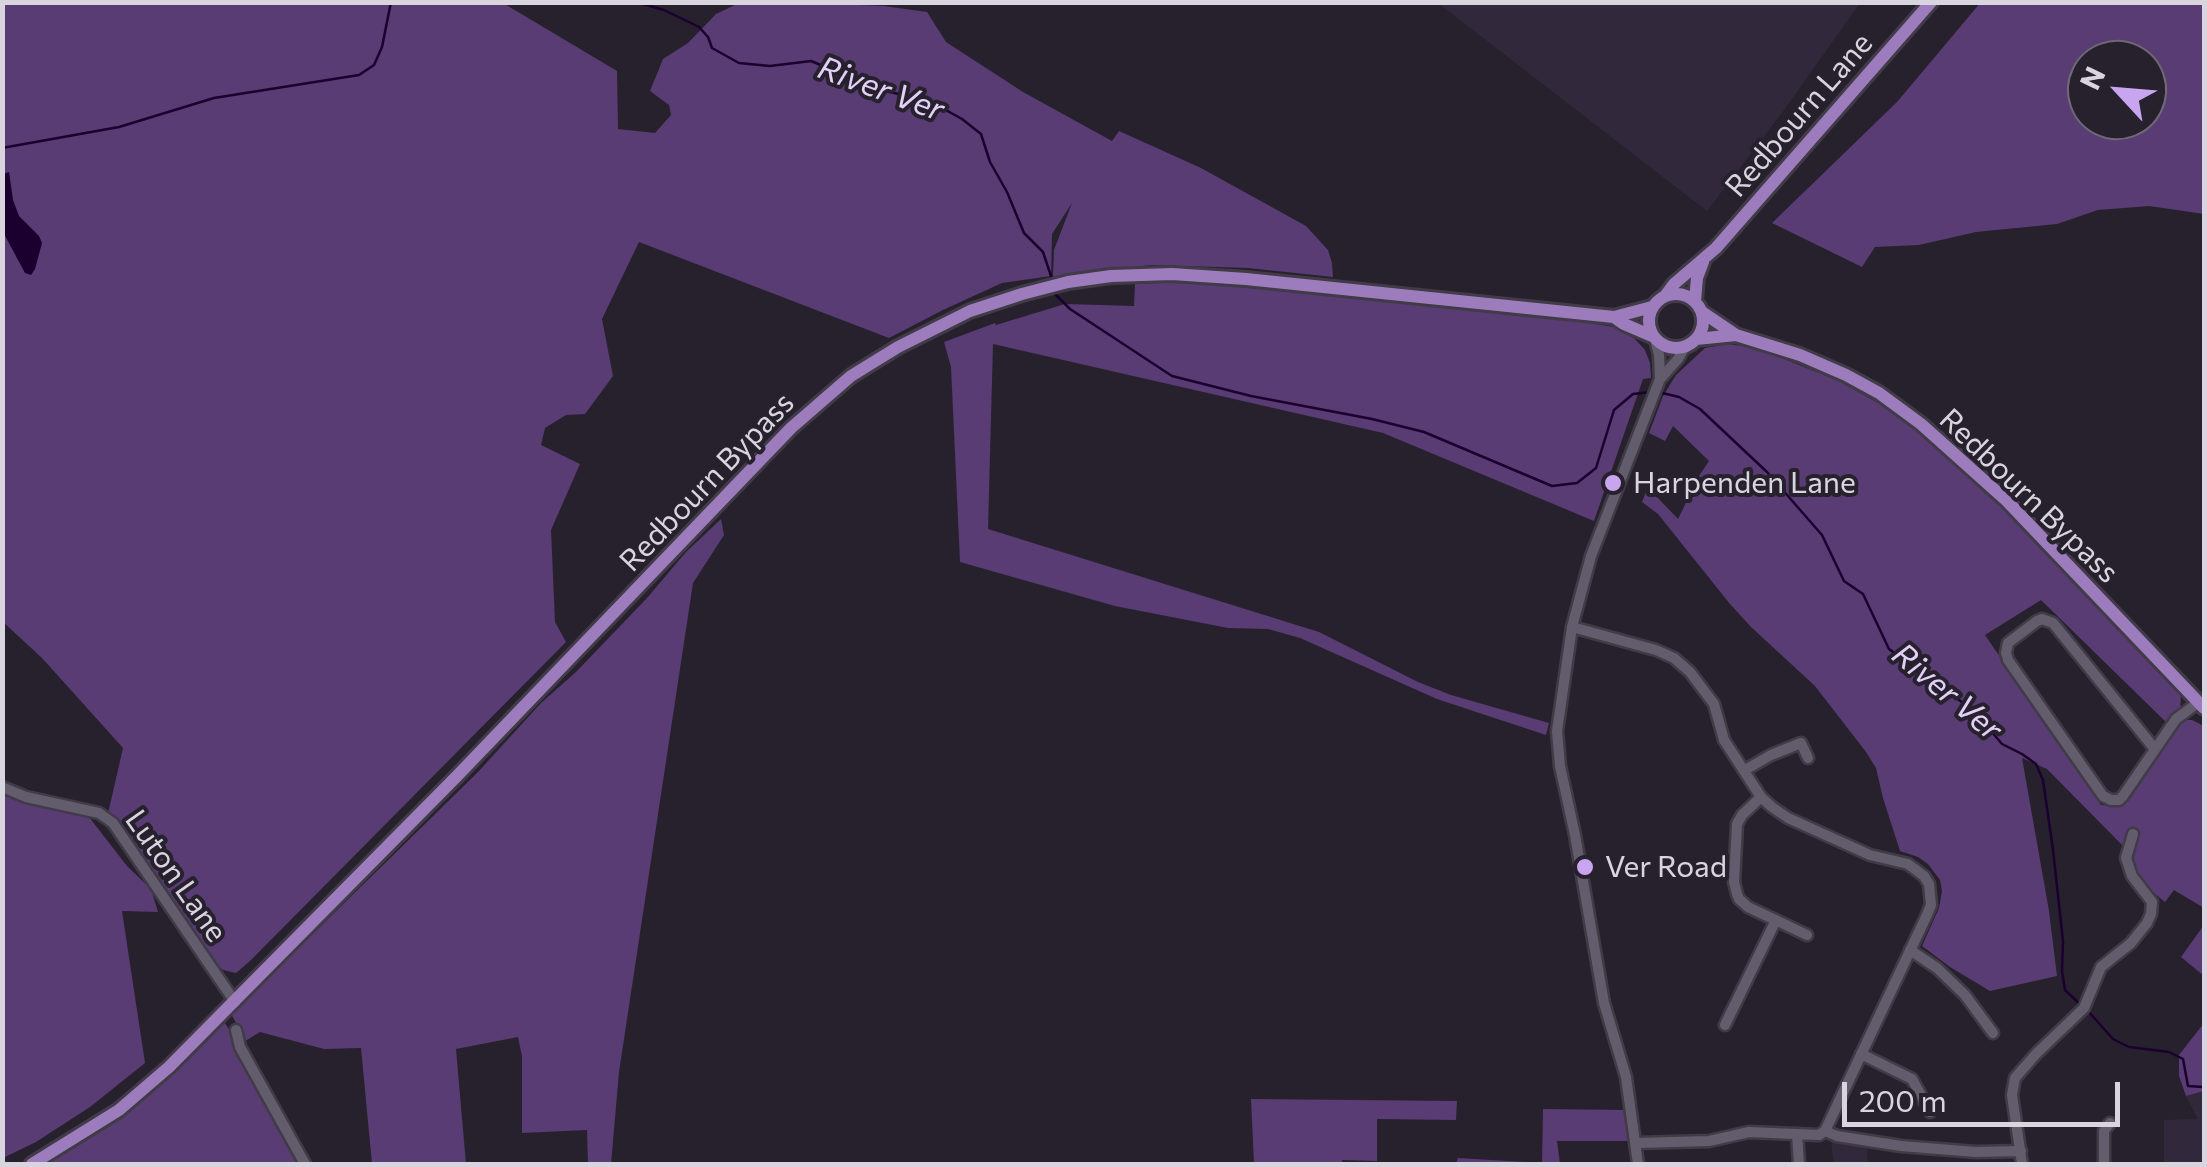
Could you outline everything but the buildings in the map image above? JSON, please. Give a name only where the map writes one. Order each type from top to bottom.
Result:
[{"type":"main road","name":"Redbourn Lane","points":[[1665,296],[1704,260],[1931,2]]},
{"type":"main road","name":"Redbourn Lane","points":[[1698,307],[1697,278],[1704,260]]},
{"type":"main road","name":"Redbourn Bypass","points":[[32,1164],[119,1110],[169,1066],[579,650],[791,428],[851,376],[898,346],[970,311],[1068,282],[1111,276],[1172,274],[1323,286],[1614,317],[1652,307]]},
{"type":"main road","points":[[1680,294],[1698,307],[1703,326],[1696,339],[1684,348],[1671,348],[1654,338],[1648,319],[1652,307],[1665,296],[1680,294]]},
{"type":"main road","name":"Redbourn Bypass","points":[[1698,307],[1736,335],[1800,355],[1846,375],[1921,424],[2007,501],[2202,705]]},
{"type":"main road","name":"Redbourn Bypass","points":[[1614,317],[1654,338]]},
{"type":"main road","name":"Redbourn Bypass","points":[[1696,339],[1736,335]]},
{"type":"street","points":[[1654,338],[1659,355],[1658,384]]},
{"type":"street","points":[[1638,1164],[1626,1077],[1604,1003],[1556,731],[1572,627],[1591,556],[1658,384],[1684,348]]},
{"type":"street","points":[[2154,748],[2053,623],[2037,620],[2008,644],[2008,660],[2106,799],[2119,800],[2176,719],[2202,705]]},
{"type":"street","points":[[1572,627],[1674,658],[1714,704],[1724,740],[1772,808],[1870,855],[1908,864],[1924,876],[1932,894],[1931,904],[1826,1131],[1819,1135],[1748,1132],[1709,1142],[1637,1143]]},
{"type":"street","points":[[1745,770],[1800,742],[1808,758]]},
{"type":"street","name":"Luton Lane","points":[[2,787],[26,797],[99,813],[113,823],[235,1002]]},
{"type":"street","points":[[1761,796],[1737,824],[1737,894],[1743,903],[1807,935]]},
{"type":"street","points":[[2022,1164],[2012,1095],[2015,1078],[2084,1008],[2101,967],[2131,943],[2151,914],[2152,902],[2132,876],[2126,858],[2133,834]]},
{"type":"street","points":[[1725,1026],[1776,920]]},
{"type":"street","points":[[1910,950],[1965,994],[1993,1033]]},
{"type":"street","points":[[236,1030],[240,1047],[305,1164]]},
{"type":"street","points":[[1861,1054],[1912,1079],[1930,1112]]},
{"type":"street","points":[[2104,1164],[2104,1132],[2110,1124]]},
{"type":"street","points":[[1826,1131],[1901,1146],[2021,1151]]},
{"type":"street","points":[[1797,1134],[1799,1164]]},
{"type":"shaded area","points":[[1981,2],[2204,3],[2204,214],[2149,206],[2098,210],[2057,224],[1976,232],[1919,245],[1875,247],[1862,267],[1772,223],[1897,102]]},
{"type":"shaded area","points":[[2,3],[503,3],[617,71],[618,129],[655,133],[671,115],[669,105],[650,91],[663,59],[688,43],[716,14],[739,3],[884,6],[927,12],[946,42],[1023,92],[1112,141],[1119,131],[1201,168],[1306,226],[1328,250],[1333,277],[1248,268],[1151,265],[1053,277],[1054,250],[1072,203],[1052,234],[1051,276],[1002,283],[889,338],[639,242],[602,319],[613,376],[585,414],[566,415],[545,428],[541,445],[580,464],[551,530],[555,622],[566,642],[250,961],[236,973],[223,970],[107,818],[123,748],[42,658],[3,622]]},
{"type":"shaded area","points":[[1438,3],[1860,3],[1707,211]]},
{"type":"shaded area","points":[[9,172],[19,216],[42,243],[31,275],[25,273],[3,232],[3,174]]},
{"type":"shaded area","points":[[1175,282],[1297,289],[1577,321],[1614,327],[1634,338],[1645,350],[1651,378],[1643,379],[1594,521],[1383,433],[993,344],[988,529],[1319,632],[1418,682],[1549,723],[1546,735],[1437,699],[1300,638],[1268,629],[1228,628],[1115,606],[960,562],[951,367],[944,342],[1065,304],[1134,306],[1135,284]]},
{"type":"shaded area","points":[[1728,344],[1757,348],[1839,381],[1894,412],[1977,481],[2181,696],[2180,710],[2168,724],[2041,600],[1985,635],[2101,805],[2122,806],[2178,725],[2192,720],[2204,726],[2204,908],[2174,890],[2165,902],[2140,882],[2130,865],[2134,845],[2123,846],[2047,769],[2022,758],[2057,976],[1990,991],[1922,946],[1939,908],[1940,880],[1928,864],[1900,851],[1876,768],[1866,752],[1815,686],[1751,627],[1658,514],[1642,502],[1646,492],[1658,498],[1678,519],[1709,461],[1673,426],[1665,441],[1649,433],[1676,375],[1705,348]]},
{"type":"shaded area","points":[[721,519],[724,535],[693,583],[619,1072],[611,1164],[588,1164],[587,1130],[522,1133],[522,1056],[518,1037],[456,1049],[466,1164],[372,1164],[361,1048],[324,1049],[260,1032],[242,1043],[231,1014],[478,772]]},
{"type":"shaded area","points":[[2,793],[89,817],[127,866],[151,889],[158,912],[122,911],[145,1063],[90,1107],[3,1158]]},
{"type":"shaded area","points":[[2204,925],[2204,976],[2181,957]]},
{"type":"shaded area","points":[[224,1022],[235,1051],[298,1164],[47,1164],[118,1119]]},
{"type":"shaded area","points":[[2204,1023],[2204,1091],[2186,1096],[2179,1076],[2179,1055]]},
{"type":"shaded area","points":[[2204,1091],[2204,1164],[2164,1164],[2164,1120],[2198,1119],[2186,1096]]},
{"type":"shaded area","points":[[1251,1099],[1457,1101],[1456,1120],[1377,1119],[1377,1161],[1254,1164]]},
{"type":"shaded area","points":[[1543,1109],[1626,1110],[1628,1141],[1557,1141],[1560,1164],[1456,1164],[1458,1158],[1542,1163]]},
{"type":"shaded area","points":[[1831,1141],[1867,1148],[1868,1164],[1834,1164]]},
{"type":"waterway","name":"River Ver","points":[[2,148],[119,127],[214,98],[359,75],[374,65],[382,47],[391,2]]},
{"type":"waterway","name":"River Ver","points":[[636,2],[699,27],[712,48],[739,63],[770,66],[811,61],[879,89],[933,103],[962,119],[981,134],[1024,233],[1043,252],[1051,276]]},
{"type":"waterway","name":"River Ver","points":[[1055,294],[1070,309],[1172,376],[1424,432],[1552,486],[1577,483],[1596,468],[1614,410],[1633,394],[1650,392]]},
{"type":"waterway","name":"River Ver","points":[[1658,392],[1679,397],[1700,409],[1767,472],[1822,535],[1844,581],[1863,594],[1889,649],[1974,711],[2002,744],[2036,764],[2043,780],[2053,850],[2065,990],[2082,1006]]},
{"type":"waterway","name":"River Ver","points":[[2088,1011],[2113,1039],[2129,1047],[2169,1052],[2183,1059],[2188,1086],[2204,1087]]},
{"type":"place","name":"Harpenden Lane","points":[[1613,483]]},
{"type":"place","name":"Ver Road","points":[[1585,867]]}]
